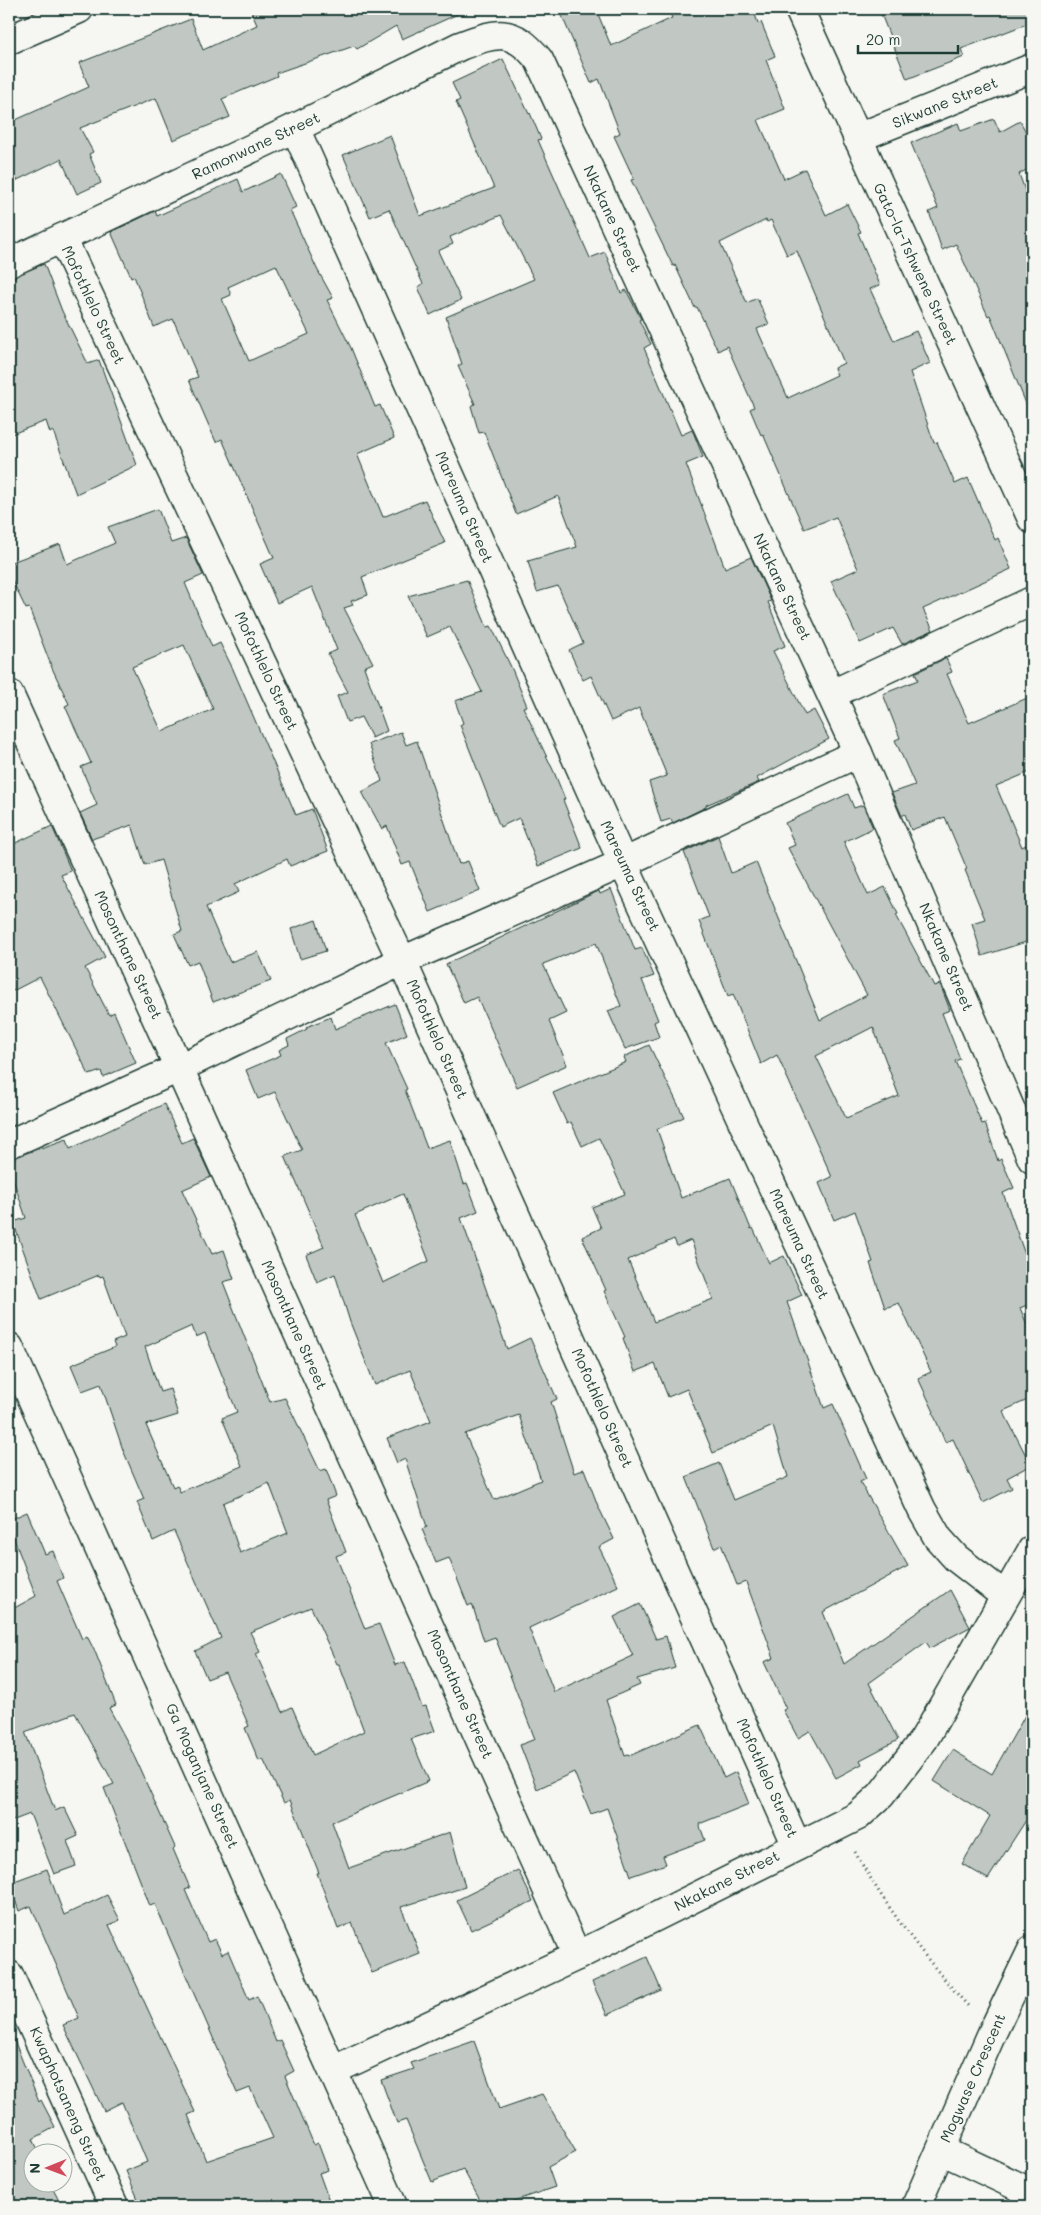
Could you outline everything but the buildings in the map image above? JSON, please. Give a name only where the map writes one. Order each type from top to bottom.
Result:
[{"type":"street","points":[[9,40],[78,9]]},
{"type":"street","name":"Gato-la-Tshwene Street","points":[[799,9],[1032,520]]},
{"type":"street","name":"Ramonwane Street","points":[[9,262],[295,128],[460,46],[481,38],[505,35]]},
{"type":"street","name":"Nkakane Street","points":[[505,35],[525,43],[539,60],[832,694],[1032,1159]]},
{"type":"street","name":"Sikwane Street","points":[[857,138],[1032,68]]},
{"type":"street","name":"Mareuma Street","points":[[295,128],[623,863],[922,1510],[938,1538],[956,1558],[1005,1596]]},
{"type":"street","name":"Mofothlelo Street","points":[[62,238],[402,961],[797,1846]]},
{"type":"street","points":[[832,694],[1032,601]]},
{"type":"street","name":"Mosonthane Street","points":[[9,694],[180,1068],[577,1956]]},
{"type":"street","points":[[9,1144],[180,1068],[402,961],[623,863],[858,753]]},
{"type":"street","name":"Ga Moganjane Street","points":[[9,1347],[394,2206]]},
{"type":"street","name":"Nkakane Street","points":[[334,2070],[577,1956],[858,1816],[881,1795],[924,1739],[1032,1550]]},
{"type":"street","name":"Mogwase Crescent","points":[[916,2206],[992,2033],[1032,1950]]},
{"type":"street","name":"Kwaphotsaneng Street","points":[[9,1975],[114,2206]]},
{"type":"street","points":[[940,2150],[1032,2193]]},
{"type":"path","points":[[840,1826],[869,1878],[901,1924],[932,1966],[992,2033]]}]
